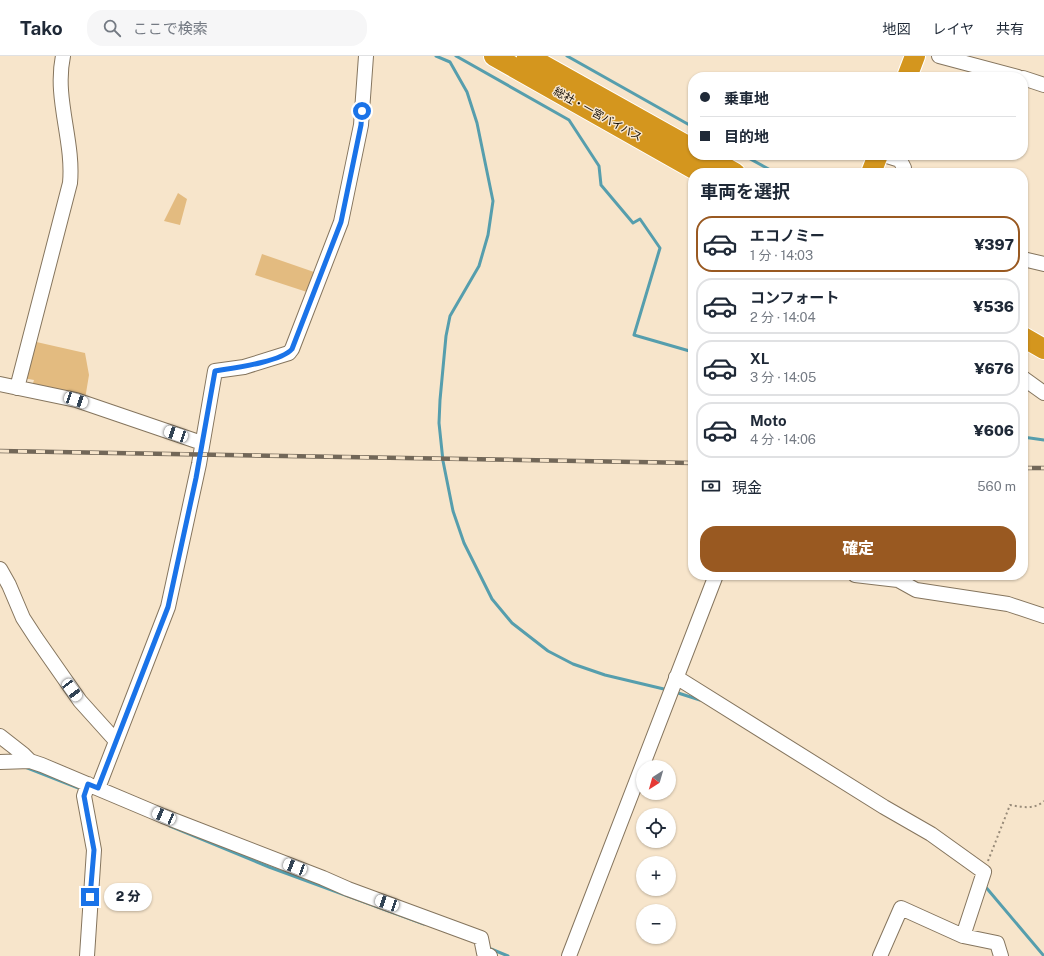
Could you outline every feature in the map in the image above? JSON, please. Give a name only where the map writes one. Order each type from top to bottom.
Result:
[{"type":"highway","name":"総社・一宮バイパス","points":[[494,56],[693,168]]},
{"type":"highway","name":"総社・一宮バイパス","points":[[527,56],[688,146]]},
{"type":"highway","points":[[909,72],[915,56]]},
{"type":"highway","points":[[712,160],[726,168]]},
{"type":"highway","points":[[1028,340],[1044,350]]},
{"type":"highway","points":[[1028,343],[1044,350]]},
{"type":"street","points":[[17,388],[70,183],[71,168],[60,79],[63,56]]},
{"type":"street","points":[[87,956],[94,850],[89,789],[116,741],[168,607],[202,443],[215,371],[244,367],[277,358],[289,353],[292,349],[341,222],[361,125],[366,56]]},
{"type":"street","points":[[938,56],[999,72]]},
{"type":"street","points":[[1028,80],[1044,85]]},
{"type":"street","points":[[1028,260],[1044,264]]},
{"type":"street","points":[[1028,382],[1044,393]]},
{"type":"street","points":[[0,384],[76,400],[202,443]]},
{"type":"street","points":[[0,568],[23,618],[44,650],[80,701],[116,741]]},
{"type":"street","points":[[569,956],[714,580]]},
{"type":"street","points":[[898,580],[916,590],[1008,604],[1044,616]]},
{"type":"street","points":[[675,679],[884,807],[931,834],[984,872],[963,936]]},
{"type":"street","points":[[0,736],[30,761],[89,789],[323,878],[348,889],[482,938],[485,950]]},
{"type":"street","points":[[0,762],[30,761]]},
{"type":"street","points":[[880,956],[901,908],[963,936],[997,943],[1001,956]]},
{"type":"path","points":[[984,872],[1010,805],[1031,808],[1039,806],[1044,801]]},
{"type":"shaded area","points":[[178,193],[187,199],[180,225],[164,221]]},
{"type":"shaded area","points":[[262,254],[314,272],[307,292],[255,275]]},
{"type":"shaded area","points":[[32,341],[85,353],[89,375],[85,399],[32,386],[34,380],[23,378]]},
{"type":"waterway","points":[[436,56],[450,62],[467,92],[477,123],[493,201],[488,235],[479,266],[450,316],[446,336],[440,400],[439,423],[443,461],[453,511],[464,543],[492,599],[512,623],[548,651],[573,664],[605,675],[668,690]]},
{"type":"waterway","points":[[456,56],[569,120],[599,166],[601,185],[633,223],[640,219],[660,248],[634,335],[688,351]]},
{"type":"waterway","points":[[567,56],[688,124]]},
{"type":"waterway","points":[[752,160],[767,168]]},
{"type":"waterway","points":[[1028,438],[1044,440]]},
{"type":"waterway","points":[[675,692],[700,700]]},
{"type":"waterway","points":[[25,767],[81,789]]},
{"type":"waterway","points":[[170,826],[269,867],[424,924]]},
{"type":"waterway","points":[[984,885],[1044,956]]},
{"type":"waterway","points":[[491,949],[508,956]]},
{"type":"railway","points":[[0,451],[688,463]]},
{"type":"railway","points":[[1028,468],[1044,468]]},
{"type":"route","points":[[90,897],[94,850],[84,796],[88,784],[98,788],[168,607],[196,478],[215,371],[244,367],[283,356],[289,353],[292,349],[341,222],[361,125],[362,111]]}]
